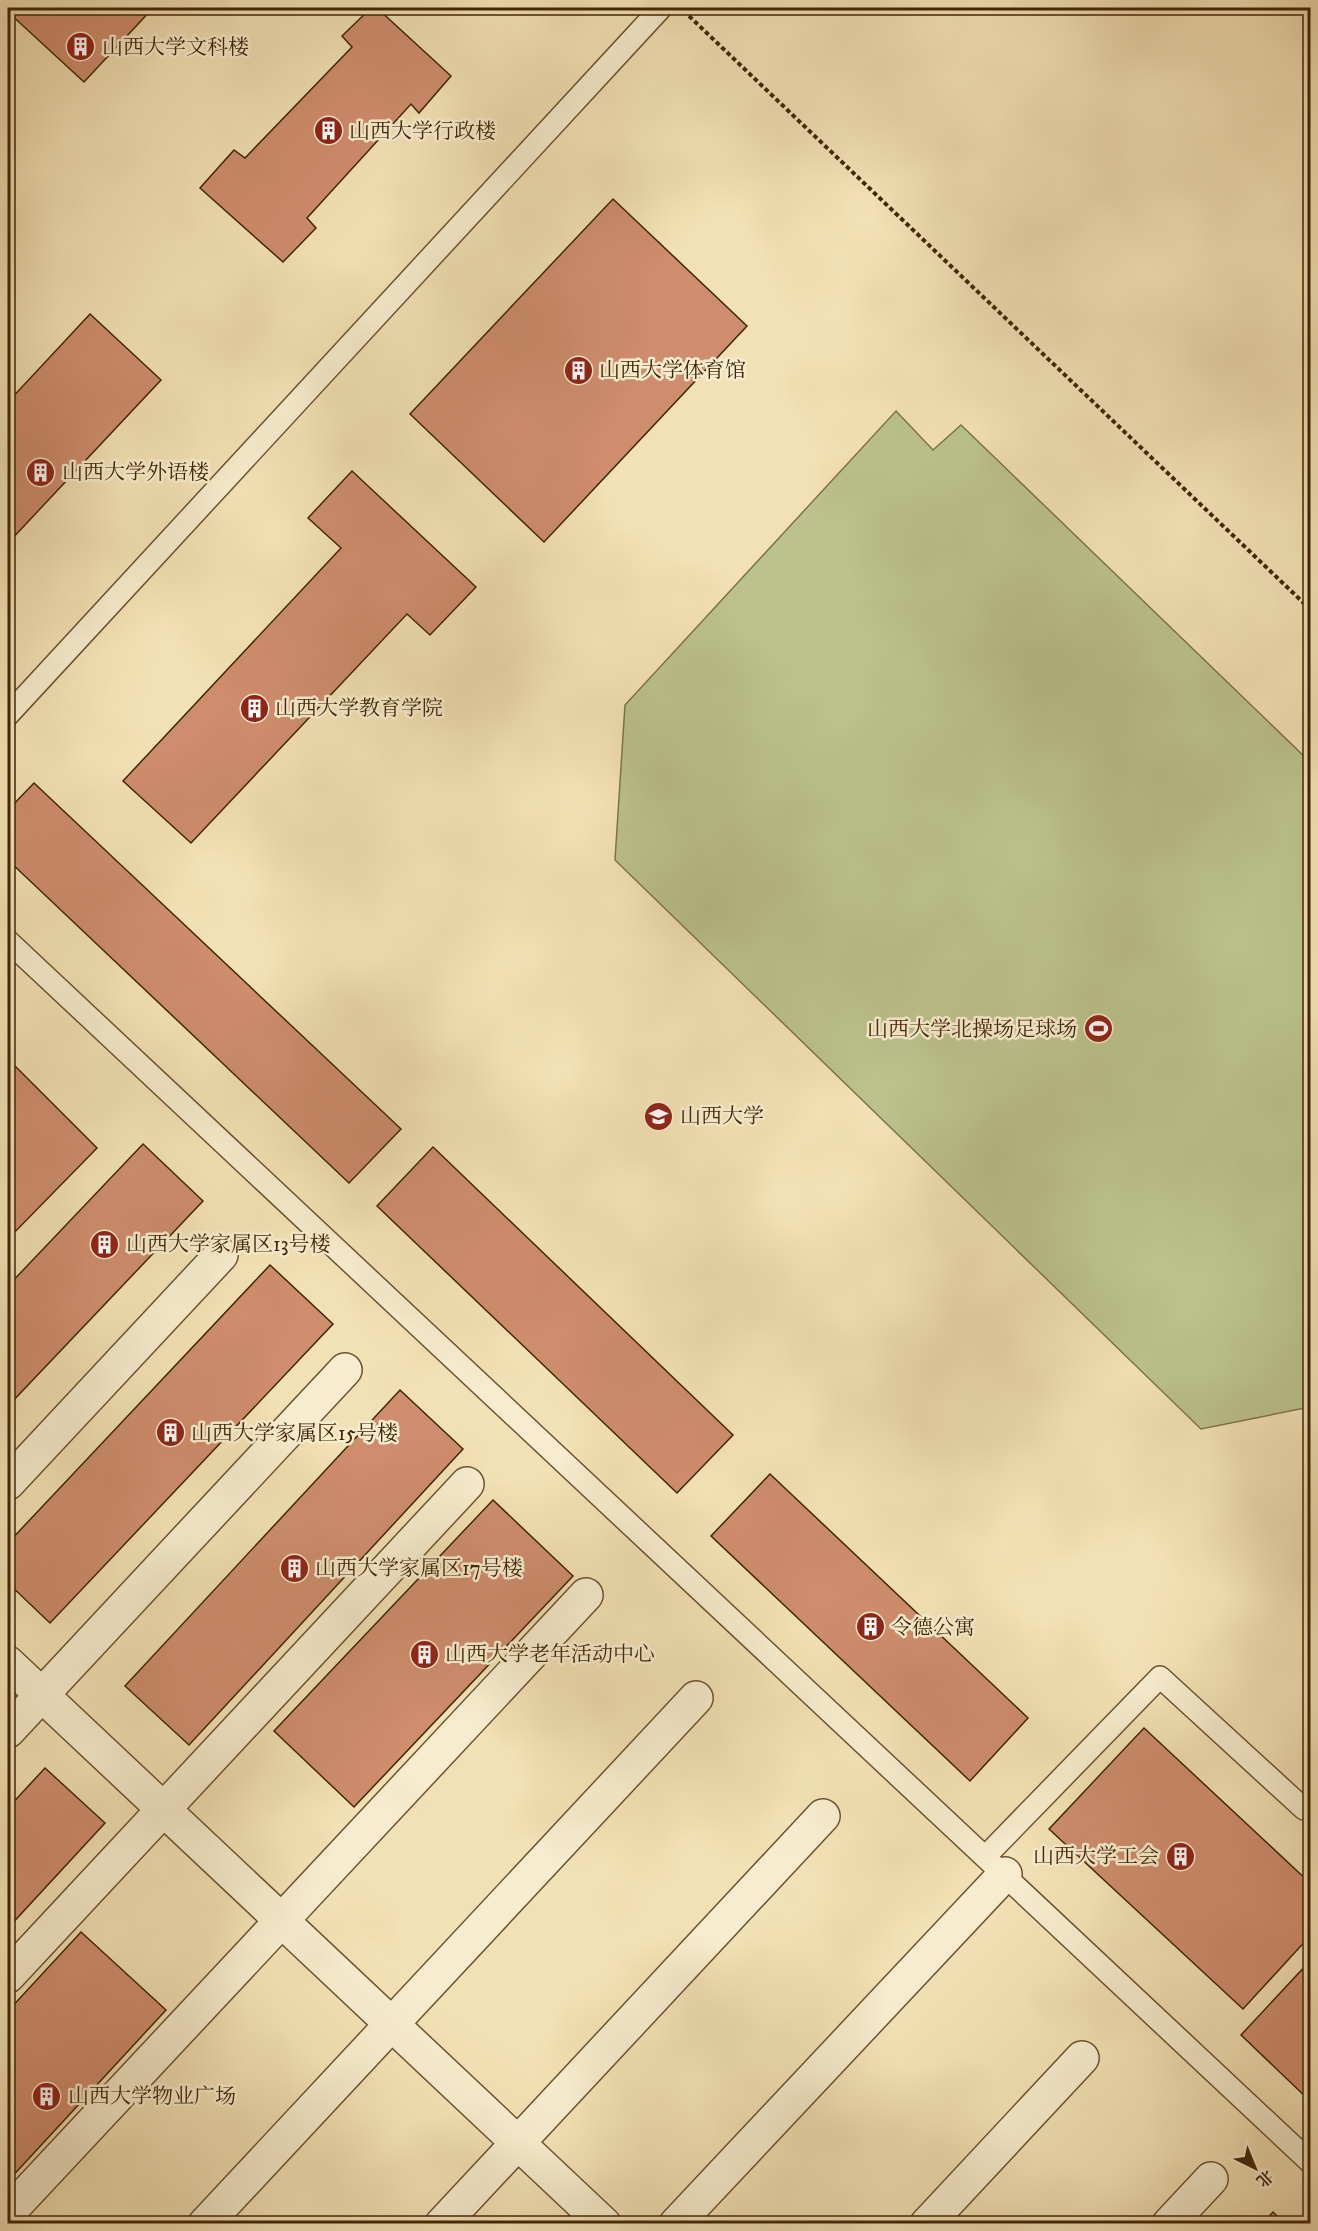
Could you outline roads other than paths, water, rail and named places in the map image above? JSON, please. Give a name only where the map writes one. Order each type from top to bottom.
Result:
[{"type":"street","points":[[8,1483],[221,1255]]},
{"type":"street","points":[[8,1731],[345,1370]]},
{"type":"street","points":[[8,1976],[467,1484]]},
{"type":"street","points":[[8,2213],[586,1595]]},
{"type":"street","points":[[8,1662],[604,2223]]},
{"type":"street","points":[[205,2223],[696,1698]]},
{"type":"street","points":[[442,2223],[823,1816]]},
{"type":"street","points":[[676,2223],[948,1933],[996,1865]]},
{"type":"street","points":[[927,2223],[1082,2058]]},
{"type":"street","points":[[1169,2223],[1211,2179]]},
{"type":"lane","points":[[8,715],[661,8]]},
{"type":"lane","points":[[8,941],[1311,2162]]},
{"type":"lane","points":[[996,1865],[1160,1677],[1304,1809],[1311,1802]]},
{"type":"place","name":"山西大学文科楼","points":[[81,47]]},
{"type":"place","name":"山西大学行政楼","points":[[328,131]]},
{"type":"place","name":"山西大学体育馆","points":[[578,370]]},
{"type":"place","name":"山西大学外语楼","points":[[41,472]]},
{"type":"place","name":"山西大学教育学院","points":[[254,708]]},
{"type":"place","name":"山西大学北操场足球场","points":[[1098,1029]]},
{"type":"place","name":"山西大学","points":[[659,1116]]},
{"type":"place","name":"山西大学家属区13号楼","points":[[105,1244]]},
{"type":"place","name":"山西大学家属区15号楼","points":[[170,1433]]},
{"type":"place","name":"山西大学家属区17号楼","points":[[294,1568]]},
{"type":"place","name":"令德公寓","points":[[870,1627]]},
{"type":"place","name":"山西大学老年活动中心","points":[[424,1654]]},
{"type":"place","name":"山西大学工会","points":[[1180,1856]]},
{"type":"place","name":"山西大学物业广场","points":[[47,2096]]}]
